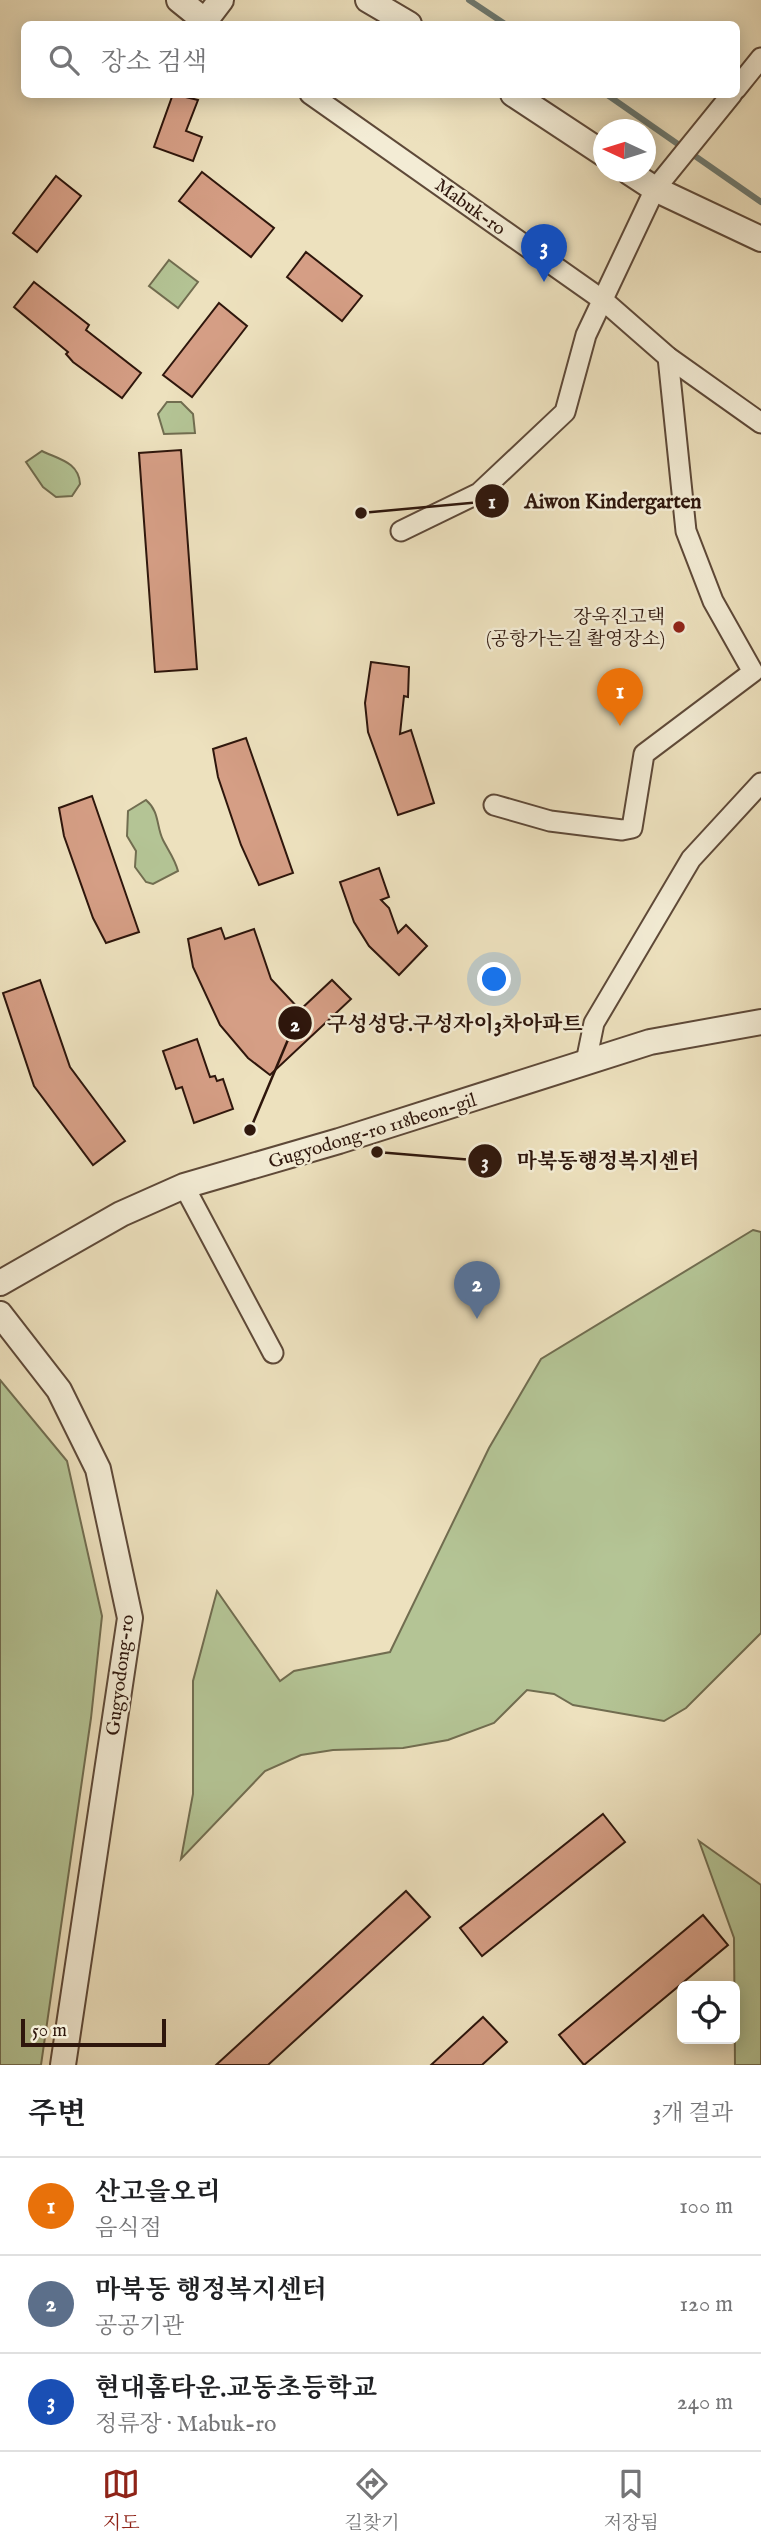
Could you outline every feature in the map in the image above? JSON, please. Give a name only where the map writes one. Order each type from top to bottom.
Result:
[{"type":"street","points":[[179,0],[205,21]]},
{"type":"street","points":[[208,21],[221,0]]},
{"type":"street","points":[[368,0],[404,21]]},
{"type":"street","points":[[740,85],[761,58]]},
{"type":"street","name":"Mabuk-ro","points":[[316,98],[604,301],[668,357],[761,423]]},
{"type":"street","points":[[519,98],[593,147]]},
{"type":"street","points":[[401,531],[479,494],[565,412],[586,335],[655,189],[729,98]]},
{"type":"street","points":[[644,182],[761,239]]},
{"type":"street","points":[[495,805],[550,821],[622,830],[632,828],[644,754],[753,672],[713,601],[686,531],[668,357]]},
{"type":"street","points":[[586,1062],[594,1023],[691,859],[761,783]]},
{"type":"street","name":"Gugyodong-ro 118beon-gil","points":[[0,1283],[121,1214],[184,1186],[339,1141],[650,1042],[761,1022]]},
{"type":"street","points":[[184,1186],[273,1353]]},
{"type":"street","name":"Gugyodong-ro","points":[[0,1314],[59,1390],[98,1469],[130,1618],[62,2065]]},
{"type":"green space","points":[[169,260],[198,282],[178,308],[149,286]]},
{"type":"green space","points":[[167,402],[181,402],[193,414],[195,433],[164,434],[158,414]]},
{"type":"green space","points":[[42,451],[67,462],[76,471],[80,484],[72,496],[56,497],[43,487],[26,462]]},
{"type":"green space","points":[[146,800],[154,809],[161,835],[178,871],[153,884],[146,882],[135,867],[136,851],[127,836],[128,811]]},
{"type":"green space","points":[[753,1230],[761,1232],[761,1633],[686,1708],[664,1721],[573,1705],[554,1694],[527,1690],[494,1723],[448,1740],[403,1748],[333,1750],[301,1755],[265,1771],[181,1859],[193,1794],[193,1681],[217,1591],[280,1681],[294,1671],[390,1652],[489,1448],[541,1359]]},
{"type":"green space","points":[[0,1380],[67,1461],[102,1616],[91,1718],[41,2065],[0,2065]]},
{"type":"green space","points":[[699,1841],[761,1885],[761,2065],[735,2065],[735,2044],[740,2044],[740,1981],[734,1981],[734,1938]]},
{"type":"building","points":[[172,98],[198,100],[186,131],[202,137],[193,161],[154,147]]},
{"type":"building","points":[[202,172],[274,228],[251,257],[179,201]]},
{"type":"building","points":[[56,176],[81,196],[37,252],[13,233]]},
{"type":"building","points":[[306,252],[362,296],[342,321],[287,277]]},
{"type":"building","points":[[34,282],[89,325],[86,330],[141,373],[122,398],[73,362],[66,354],[68,352],[14,307]]},
{"type":"building","points":[[219,303],[247,326],[192,397],[163,375]]},
{"type":"building","points":[[181,450],[197,669],[155,672],[139,453]]},
{"type":"building","points":[[371,662],[409,667],[408,697],[404,696],[400,734],[411,730],[434,803],[398,815],[368,732],[365,703]]},
{"type":"building","points":[[246,738],[293,873],[259,885],[241,845],[218,777],[213,749]]},
{"type":"building","points":[[92,796],[139,932],[106,943],[93,918],[64,836],[59,808]]},
{"type":"building","points":[[379,868],[389,897],[381,900],[389,908],[398,933],[406,925],[427,946],[399,975],[369,946],[354,922],[340,882]]},
{"type":"building","points":[[221,928],[225,939],[254,929],[271,979],[300,1010],[332,980],[351,999],[270,1075],[248,1058],[220,1025],[193,967],[188,939]]},
{"type":"building","points":[[40,980],[70,1067],[125,1141],[93,1165],[34,1086],[3,993]]},
{"type":"building","points":[[197,1039],[210,1077],[215,1076],[217,1081],[223,1079],[233,1109],[194,1123],[182,1087],[176,1089],[163,1051]]},
{"type":"building","points":[[603,1814],[625,1842],[482,1956],[460,1928]]},
{"type":"building","points":[[406,1891],[430,1917],[268,2065],[216,2065]]},
{"type":"building","points":[[703,1915],[728,1945],[685,1981],[677,1981],[677,1988],[584,2065],[559,2035]]},
{"type":"building","points":[[483,2017],[507,2042],[482,2065],[431,2065]]},
{"type":"waterway","points":[[469,0],[500,21]]},
{"type":"waterway","points":[[612,98],[761,202]]},
{"type":"place","name":"현대홈타운.교동초등학교","points":[[544,282]]},
{"type":"place","name":"Aiwon Kindergarten","points":[[361,513]]},
{"type":"place","name":"장욱진고택 (공항가는길 촬영장소)","points":[[679,627]]},
{"type":"place","name":"산고을오리","points":[[620,726]]},
{"type":"place","name":"구성성당.구성자이3차아파트","points":[[250,1130]]},
{"type":"place","name":"마북동행정복지센터","points":[[377,1152]]},
{"type":"place","name":"마북동 행정복지센터","points":[[477,1319]]}]
